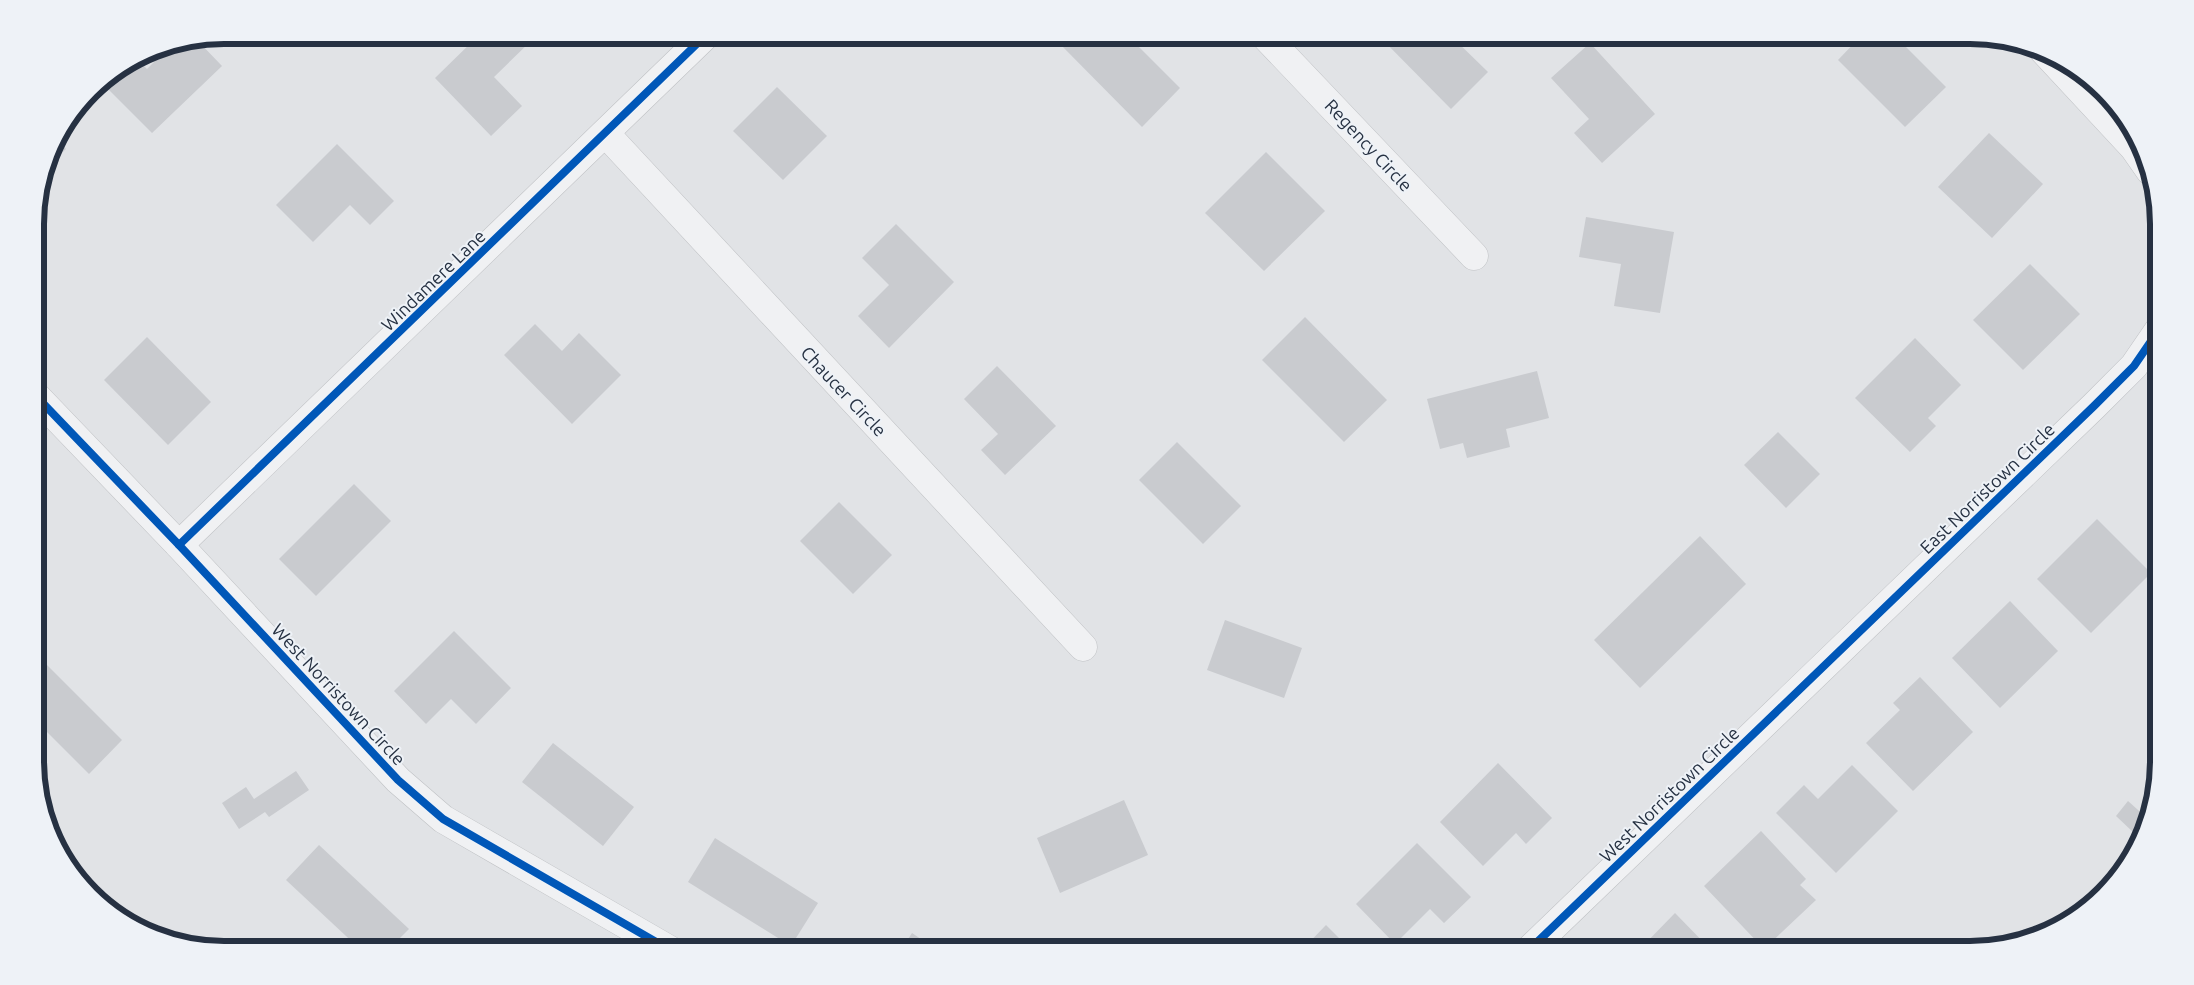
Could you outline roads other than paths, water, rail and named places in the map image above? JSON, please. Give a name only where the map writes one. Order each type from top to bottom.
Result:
[{"type":"street","name":"Windamere Lane","points":[[179,545],[697,44]]},
{"type":"street","name":"Regency Circle","points":[[1273,44],[1474,256]]},
{"type":"street","points":[[2059,68],[2134,148]]},
{"type":"street","name":"Chaucer Circle","points":[[606,134],[1083,647]]},
{"type":"street","name":"East Norristown Circle","points":[[1829,660],[2128,373],[2150,343]]},
{"type":"street","name":"West Norristown Circle","points":[[44,404],[179,545],[398,780],[443,819],[654,941]]},
{"type":"street","name":"West Norristown Circle","points":[[1538,941],[1829,660]]}]
